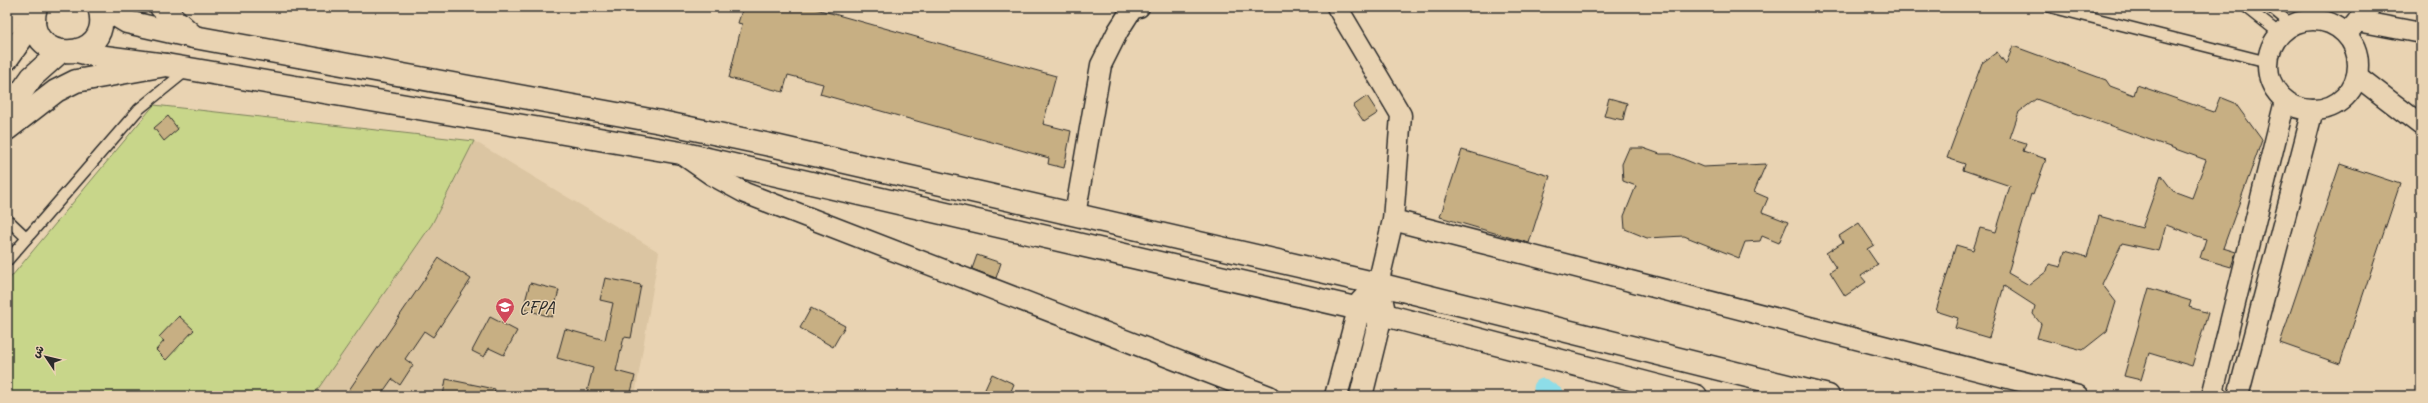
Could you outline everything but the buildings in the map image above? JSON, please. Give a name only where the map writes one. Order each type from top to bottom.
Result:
[{"type":"main road","points":[[7,112],[32,77],[69,51],[86,47],[98,32],[101,23],[99,7]]},
{"type":"main road","points":[[102,7],[127,22],[194,37],[704,130],[1075,216],[1378,284],[1828,396]]},
{"type":"main road","points":[[161,7],[194,37]]},
{"type":"main road","points":[[30,12],[36,31],[42,41],[50,48],[166,65],[681,153],[1358,310],[1381,314],[1696,396]]},
{"type":"main road","points":[[7,59],[30,12]]},
{"type":"main road","points":[[7,129],[56,91],[76,81],[166,65]]},
{"type":"main road","points":[[1336,396],[1358,310],[1365,295],[1378,284]]},
{"type":"main road","points":[[1360,396],[1381,314],[1383,299],[1378,284]]},
{"type":"street","points":[[1075,216],[1101,65],[1118,31],[1132,10],[1139,7]]},
{"type":"street","points":[[1337,7],[1401,115],[1393,220],[1378,284]]},
{"type":"street","points":[[7,24],[30,12]]},
{"type":"street","points":[[2358,21],[2356,54],[2357,76],[2351,90],[2340,101],[2328,108],[2313,110],[2298,108],[2285,101],[2272,83],[2268,62],[2272,47],[2286,30],[2306,20],[2321,20],[2335,25],[2358,21],[2421,33]]},
{"type":"street","points":[[2357,76],[2421,125]]},
{"type":"street","points":[[2212,396],[2285,101]]},
{"type":"street","points":[[2238,396],[2313,110]]},
{"type":"street","points":[[681,153],[712,175],[745,193],[1269,396]]},
{"type":"street","points":[[1393,220],[2078,396]]},
{"type":"lane","points":[[2050,7],[2268,62]]},
{"type":"lane","points":[[2246,7],[2286,30]]},
{"type":"lane","points":[[2270,7],[2286,30]]},
{"type":"lane","points":[[7,261],[139,109],[189,69]]},
{"type":"lane","points":[[7,219],[26,238]]},
{"type":"shaded area","name":"CFPA","points":[[474,141],[659,252],[635,396],[313,396],[432,224]]},
{"type":"green space","points":[[154,105],[474,141],[432,224],[313,396],[7,396],[7,282]]},
{"type":"waterway","points":[[1543,388],[1555,396]]},
{"type":"place","name":"CFPA","points":[[505,324]]}]
